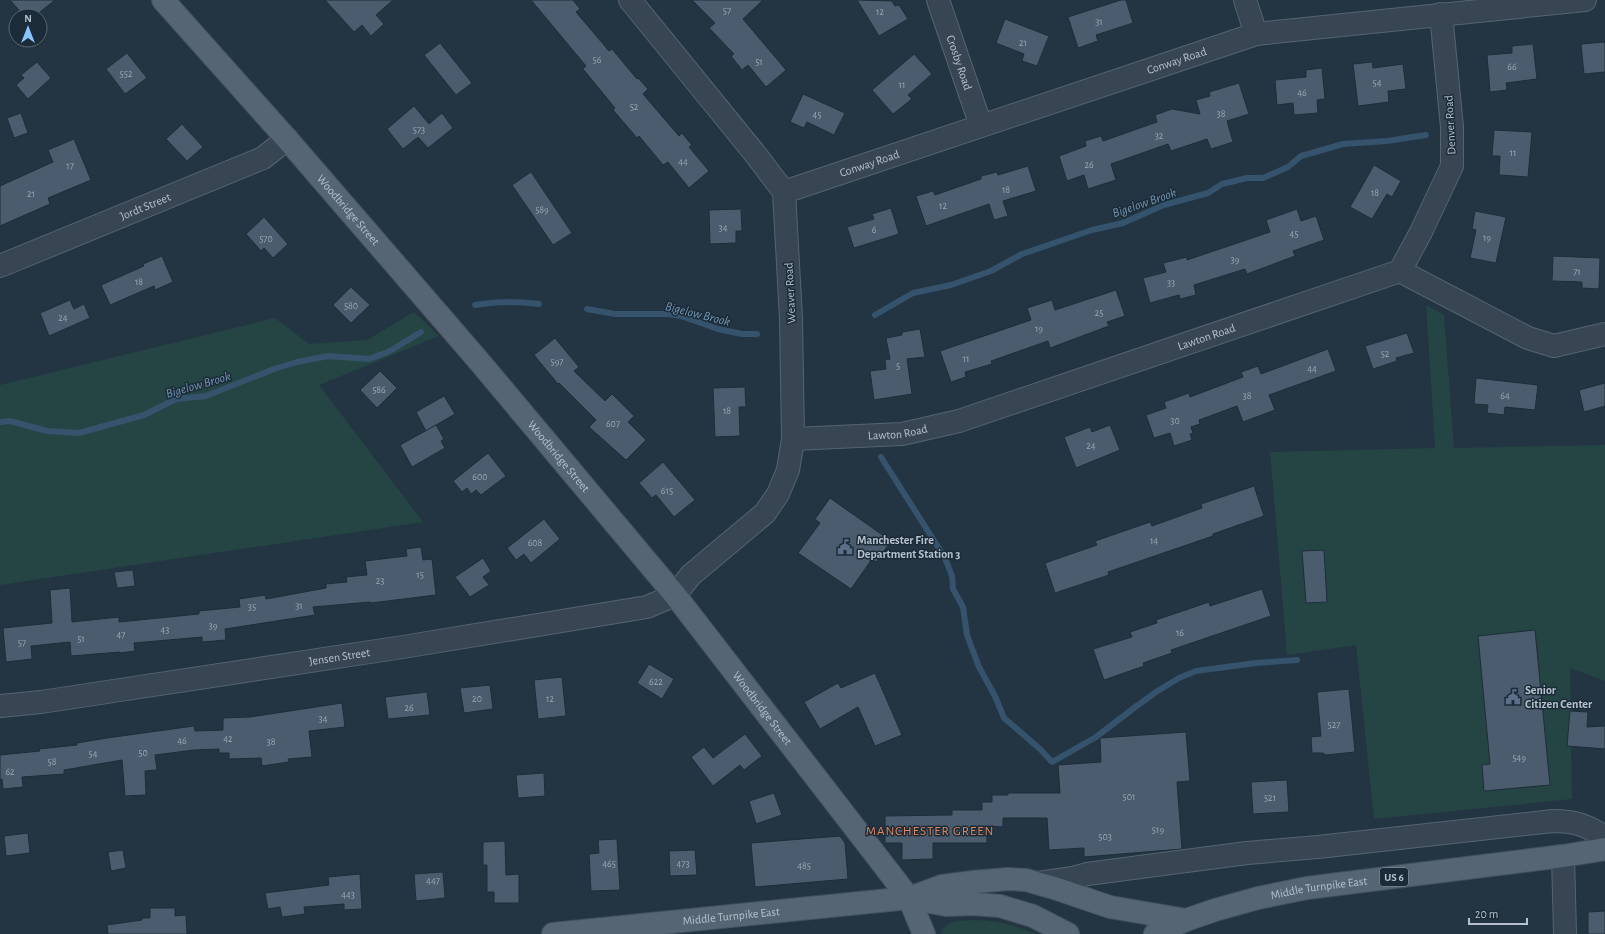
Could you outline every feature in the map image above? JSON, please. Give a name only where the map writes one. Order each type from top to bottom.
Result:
[{"type":"main road","name":"Woodbridge Street","points":[[163,0],[287,139],[472,354],[675,595],[909,898],[924,934]]},
{"type":"main road","name":"Middle Turnpike East","points":[[553,934],[909,898],[942,886],[1008,879],[1026,880],[1038,883],[1110,907],[1186,920],[1258,898],[1307,888],[1563,856],[1605,849]]},
{"type":"main road","name":"Middle Turnpike East","points":[[909,898],[946,905],[974,904],[1000,906],[1033,916],[1068,934]]},
{"type":"main road","name":"US 6","points":[[1155,934],[1186,920]]},
{"type":"street","points":[[630,0],[756,155],[784,192]]},
{"type":"street","name":"Crosby Road","points":[[938,0],[981,126]]},
{"type":"street","points":[[1245,0],[1256,34]]},
{"type":"street","name":"Conway Road","points":[[784,192],[1256,34],[1441,14],[1524,3],[1585,0]]},
{"type":"street","name":"Denver Road","points":[[1400,271],[1421,232],[1452,166],[1452,127],[1441,14]]},
{"type":"street","name":"Jordt Street","points":[[0,266],[263,158],[287,139]]},
{"type":"street","name":"Weaver Road","points":[[675,595],[691,575],[765,513],[778,494],[788,470],[793,439],[792,318],[784,192]]},
{"type":"street","points":[[1400,271],[1528,338],[1554,346],[1605,334]]},
{"type":"street","name":"Lawton Road","points":[[793,439],[902,434],[959,421],[1400,271]]},
{"type":"street","name":"Jensen Street","points":[[0,706],[41,702],[647,607],[675,595]]},
{"type":"street","name":"Middle Turnpike East","points":[[1038,883],[1073,878],[1087,874],[1247,853],[1318,847],[1553,821],[1574,822],[1586,826],[1605,837]]},
{"type":"street","points":[[1563,856],[1565,934]]},
{"type":"green space","points":[[1426,305],[1444,315],[1454,448],[1605,445],[1605,681],[1570,668],[1572,799],[1374,819],[1356,645],[1287,655],[1270,452],[1435,448]]},
{"type":"green space","points":[[414,312],[439,336],[319,385],[423,522],[0,585],[0,385],[275,318],[309,344],[367,340]]},
{"type":"green space","points":[[977,920],[1008,924],[1037,934],[941,934],[946,925],[956,921]]},
{"type":"building","points":[[10,0],[55,0],[45,8],[17,8]]},
{"type":"building","points":[[325,0],[393,0],[376,15],[384,24],[371,36],[362,25],[354,32]]},
{"type":"building","points":[[531,0],[573,0],[580,9],[576,12],[609,51],[612,49],[637,79],[638,78],[648,89],[643,94],[679,136],[682,133],[692,145],[689,147],[709,171],[689,188],[668,162],[663,165],[639,136],[637,138],[613,110],[615,108],[583,69],[586,66]]},
{"type":"building","points":[[692,0],[763,0],[743,19],[786,70],[766,87],[748,65],[742,70],[731,56],[734,54],[709,28],[715,23]]},
{"type":"building","points":[[857,0],[892,1],[895,6],[899,5],[908,19],[879,36]]},
{"type":"building","points":[[1121,0],[1126,0],[1133,23],[1096,35],[1098,41],[1078,48],[1068,17]]},
{"type":"building","points":[[1005,19],[1049,36],[1037,66],[1022,61],[1024,54],[996,43]]},
{"type":"building","points":[[1605,42],[1605,72],[1584,74],[1581,44]]},
{"type":"building","points":[[440,43],[472,83],[456,95],[424,55]]},
{"type":"building","points":[[1533,44],[1537,79],[1506,83],[1507,90],[1490,92],[1487,55],[1512,53],[1512,46]]},
{"type":"building","points":[[127,53],[147,78],[125,94],[106,69]]},
{"type":"building","points":[[914,54],[932,74],[908,95],[912,99],[893,114],[872,90]]},
{"type":"building","points":[[37,62],[51,78],[28,99],[16,85],[24,78],[21,75]]},
{"type":"building","points":[[1372,62],[1373,68],[1403,64],[1406,89],[1388,91],[1389,102],[1358,106],[1353,64]]},
{"type":"building","points":[[1322,68],[1325,99],[1317,100],[1318,113],[1294,115],[1293,103],[1277,105],[1275,80],[1306,77],[1306,70]]},
{"type":"building","points":[[1239,83],[1249,114],[1227,121],[1233,142],[1211,149],[1207,139],[1171,151],[1168,144],[1111,164],[1116,180],[1088,189],[1084,175],[1067,181],[1059,156],[1086,146],[1085,141],[1101,136],[1103,141],[1157,122],[1155,115],[1172,109],[1200,114],[1196,100],[1210,96],[1209,92]]},
{"type":"building","points":[[803,94],[845,113],[834,135],[807,122],[804,128],[790,122]]},
{"type":"building","points":[[414,106],[429,124],[442,113],[453,128],[428,148],[418,137],[403,149],[387,129]]},
{"type":"building","points":[[21,113],[28,133],[14,138],[7,118]]},
{"type":"building","points":[[182,124],[203,147],[187,161],[166,139]]},
{"type":"building","points":[[1494,130],[1532,132],[1528,177],[1499,175],[1500,156],[1492,156]]},
{"type":"building","points":[[74,139],[91,180],[48,198],[50,204],[0,226],[0,186],[53,162],[48,150]]},
{"type":"building","points":[[1374,165],[1401,181],[1392,197],[1387,194],[1372,219],[1350,207]]},
{"type":"building","points":[[1028,166],[1036,191],[1003,201],[1008,216],[994,220],[989,204],[926,226],[916,196],[933,191],[935,195],[981,179],[981,176],[997,172],[998,175]]},
{"type":"building","points":[[531,172],[572,233],[553,245],[512,185]]},
{"type":"building","points":[[891,208],[899,234],[854,248],[847,227],[874,219],[872,214]]},
{"type":"building","points":[[741,209],[742,231],[736,231],[736,243],[710,244],[709,210]]},
{"type":"building","points":[[1297,209],[1301,221],[1316,216],[1324,240],[1293,251],[1295,256],[1247,274],[1245,269],[1194,285],[1196,295],[1180,299],[1179,295],[1150,303],[1143,278],[1166,272],[1163,263],[1187,257],[1187,260],[1270,232],[1266,220]]},
{"type":"building","points":[[1475,211],[1506,217],[1496,263],[1470,258],[1476,230],[1472,229]]},
{"type":"building","points":[[264,217],[288,244],[273,258],[264,248],[261,251],[246,234]]},
{"type":"building","points":[[162,256],[173,282],[155,290],[154,286],[110,305],[101,285],[144,266],[143,264]]},
{"type":"building","points":[[1553,256],[1600,258],[1599,289],[1582,288],[1582,282],[1552,281]]},
{"type":"building","points":[[351,287],[370,305],[351,323],[333,305]]},
{"type":"building","points":[[1116,290],[1125,316],[1107,322],[1109,326],[1050,348],[1048,341],[991,361],[992,364],[965,372],[966,377],[951,382],[940,351],[1031,320],[1027,308],[1052,300],[1055,310]]},
{"type":"building","points":[[70,300],[74,309],[84,304],[90,318],[49,336],[40,313]]},
{"type":"building","points":[[920,329],[925,357],[907,359],[912,394],[874,400],[870,371],[886,369],[885,360],[890,359],[886,338],[902,335],[902,332]]},
{"type":"building","points":[[1407,333],[1414,353],[1396,358],[1397,361],[1373,369],[1365,346]]},
{"type":"building","points":[[555,338],[579,367],[574,371],[605,401],[612,394],[634,416],[628,422],[646,440],[626,460],[589,427],[596,420],[559,383],[558,384],[534,355]]},
{"type":"building","points":[[1328,349],[1336,371],[1269,395],[1275,410],[1243,422],[1237,406],[1199,420],[1200,424],[1191,427],[1193,433],[1190,434],[1192,440],[1174,446],[1170,433],[1154,438],[1146,415],[1166,408],[1164,402],[1189,393],[1190,397],[1243,377],[1241,372],[1258,366],[1261,374]]},
{"type":"building","points":[[380,371],[397,388],[377,408],[360,390]]},
{"type":"building","points":[[1476,378],[1538,385],[1535,410],[1505,407],[1504,415],[1487,413],[1488,405],[1474,404]]},
{"type":"building","points":[[1605,383],[1605,406],[1584,412],[1579,390]]},
{"type":"building","points":[[745,387],[746,407],[739,407],[740,436],[715,437],[713,388]]},
{"type":"building","points":[[444,396],[455,414],[426,431],[416,412]]},
{"type":"building","points":[[436,425],[444,439],[441,441],[445,448],[412,467],[400,445]]},
{"type":"building","points":[[1110,425],[1120,450],[1076,468],[1064,437],[1090,427],[1092,432]]},
{"type":"building","points":[[488,453],[506,476],[481,495],[476,490],[471,494],[467,488],[462,492],[453,481]]},
{"type":"building","points":[[663,462],[695,500],[674,517],[656,495],[652,498],[639,483]]},
{"type":"building","points":[[1254,486],[1264,516],[1213,534],[1213,536],[1108,572],[1109,575],[1055,593],[1045,563],[1097,545],[1095,541],[1150,522],[1152,526],[1202,508],[1201,504]]},
{"type":"building","name":"Manchester Fire Department Station 3","points":[[830,498],[891,541],[876,562],[872,559],[851,589],[798,553],[820,523],[815,519]]},
{"type":"building","points":[[544,519],[560,539],[531,563],[524,554],[516,560],[507,548]]},
{"type":"building","points":[[421,547],[423,560],[432,559],[436,595],[371,603],[313,607],[315,615],[225,629],[226,640],[202,642],[202,637],[134,643],[135,651],[71,656],[70,642],[31,646],[32,659],[6,662],[3,628],[52,623],[50,590],[70,588],[72,622],[119,617],[119,622],[199,614],[199,611],[240,607],[239,599],[265,595],[266,599],[326,588],[326,584],[347,582],[346,577],[367,575],[365,561],[407,556],[406,549]]},
{"type":"building","points":[[1324,550],[1327,602],[1306,603],[1302,551]]},
{"type":"building","points":[[483,558],[491,571],[483,577],[489,585],[470,597],[455,577]]},
{"type":"building","points":[[133,570],[135,586],[117,588],[114,572]]},
{"type":"building","points":[[1262,589],[1271,616],[1171,650],[1172,653],[1143,663],[1144,666],[1104,680],[1093,649],[1132,637],[1130,632],[1157,623],[1156,620],[1209,602],[1210,606]]},
{"type":"building","name":"Senior Citizen Center","points":[[1535,630],[1550,785],[1484,791],[1482,765],[1490,764],[1478,636]]},
{"type":"building","points":[[649,664],[674,679],[662,699],[637,683]]},
{"type":"building","points":[[875,673],[902,735],[875,746],[858,707],[820,729],[804,702],[838,683],[841,688]]},
{"type":"building","points":[[562,677],[566,716],[538,719],[534,680]]},
{"type":"building","points":[[490,685],[493,709],[464,713],[460,688]]},
{"type":"building","points":[[1349,689],[1355,752],[1326,755],[1323,753],[1312,753],[1311,737],[1321,736],[1317,692]]},
{"type":"building","points":[[427,692],[430,715],[388,719],[385,697]]},
{"type":"building","points":[[342,703],[345,727],[309,731],[312,757],[288,759],[289,762],[262,766],[261,758],[229,759],[229,753],[219,753],[219,749],[194,750],[155,755],[157,770],[145,771],[146,795],[125,796],[122,760],[64,770],[64,774],[22,777],[23,787],[3,789],[2,779],[0,779],[0,755],[40,751],[39,749],[77,745],[77,743],[107,738],[194,726],[195,731],[223,730],[223,718],[250,717]]},
{"type":"building","points":[[1570,711],[1588,712],[1587,727],[1605,726],[1605,749],[1567,746]]},
{"type":"building","points":[[1186,732],[1190,781],[1177,782],[1182,849],[1084,857],[1084,848],[1049,850],[1047,818],[1003,818],[1003,827],[987,826],[987,843],[933,843],[933,859],[902,860],[902,843],[885,843],[885,816],[952,815],[952,810],[982,810],[982,802],[992,802],[992,795],[1008,795],[1008,793],[1060,793],[1058,765],[1101,762],[1100,738]]},
{"type":"building","points":[[745,734],[762,756],[744,770],[740,765],[713,786],[691,757],[704,747],[713,758]]},
{"type":"building","points":[[544,773],[545,796],[518,798],[516,775]]},
{"type":"building","points":[[1287,780],[1289,812],[1253,814],[1251,782]]},
{"type":"building","points":[[774,793],[782,815],[756,824],[749,801]]},
{"type":"building","points":[[28,833],[30,853],[6,856],[4,836]]},
{"type":"building","points":[[840,836],[845,843],[848,879],[755,887],[751,843]]},
{"type":"building","points":[[617,839],[620,890],[591,891],[589,854],[599,853],[598,840]]},
{"type":"building","points":[[505,841],[506,875],[519,874],[519,903],[494,903],[494,892],[487,892],[487,865],[483,865],[483,842]]},
{"type":"building","points":[[123,850],[126,868],[111,871],[108,852]]},
{"type":"building","points":[[695,850],[697,875],[670,876],[669,851]]},
{"type":"building","points":[[443,872],[445,898],[416,901],[414,874]]},
{"type":"building","points":[[360,874],[362,909],[344,910],[344,904],[304,907],[305,914],[282,917],[280,907],[268,909],[265,893],[329,885],[328,877]]},
{"type":"building","points":[[150,908],[175,908],[175,916],[186,915],[187,934],[108,934],[107,925],[142,920],[142,918],[150,918]]},
{"type":"building","points":[[1605,911],[1605,934],[1588,934],[1588,912]]},
{"type":"waterway","name":"Bigelow Brook","points":[[875,315],[913,293],[951,285],[991,271],[1022,254],[1092,230],[1123,223],[1164,205],[1208,193],[1222,184],[1247,178],[1263,178],[1288,167],[1301,156],[1343,144],[1387,141],[1426,135]]},
{"type":"waterway","name":"Bigelow Brook","points":[[475,305],[507,302],[539,304]]},
{"type":"waterway","name":"Bigelow Brook","points":[[587,309],[615,314],[668,314],[681,316],[718,329],[742,334],[757,334]]},
{"type":"waterway","name":"Bigelow Brook","points":[[0,422],[10,421],[47,431],[79,433],[144,415],[176,399],[206,396],[274,369],[297,362],[328,356],[369,359],[390,351],[421,332]]},
{"type":"waterway","points":[[881,457],[945,558],[952,576],[953,589],[963,607],[967,635],[979,667],[995,696],[1004,718],[1040,749],[1052,762],[1096,737],[1156,692],[1179,678],[1196,671],[1256,663],[1297,660]]},
{"type":"place","name":"Manchester Fire Department Station 3","points":[[845,547]]},
{"type":"place","name":"Senior Citizen Center","points":[[1513,697]]},
{"type":"district","name":"MANCHESTER GREEN","points":[[930,830]]}]
